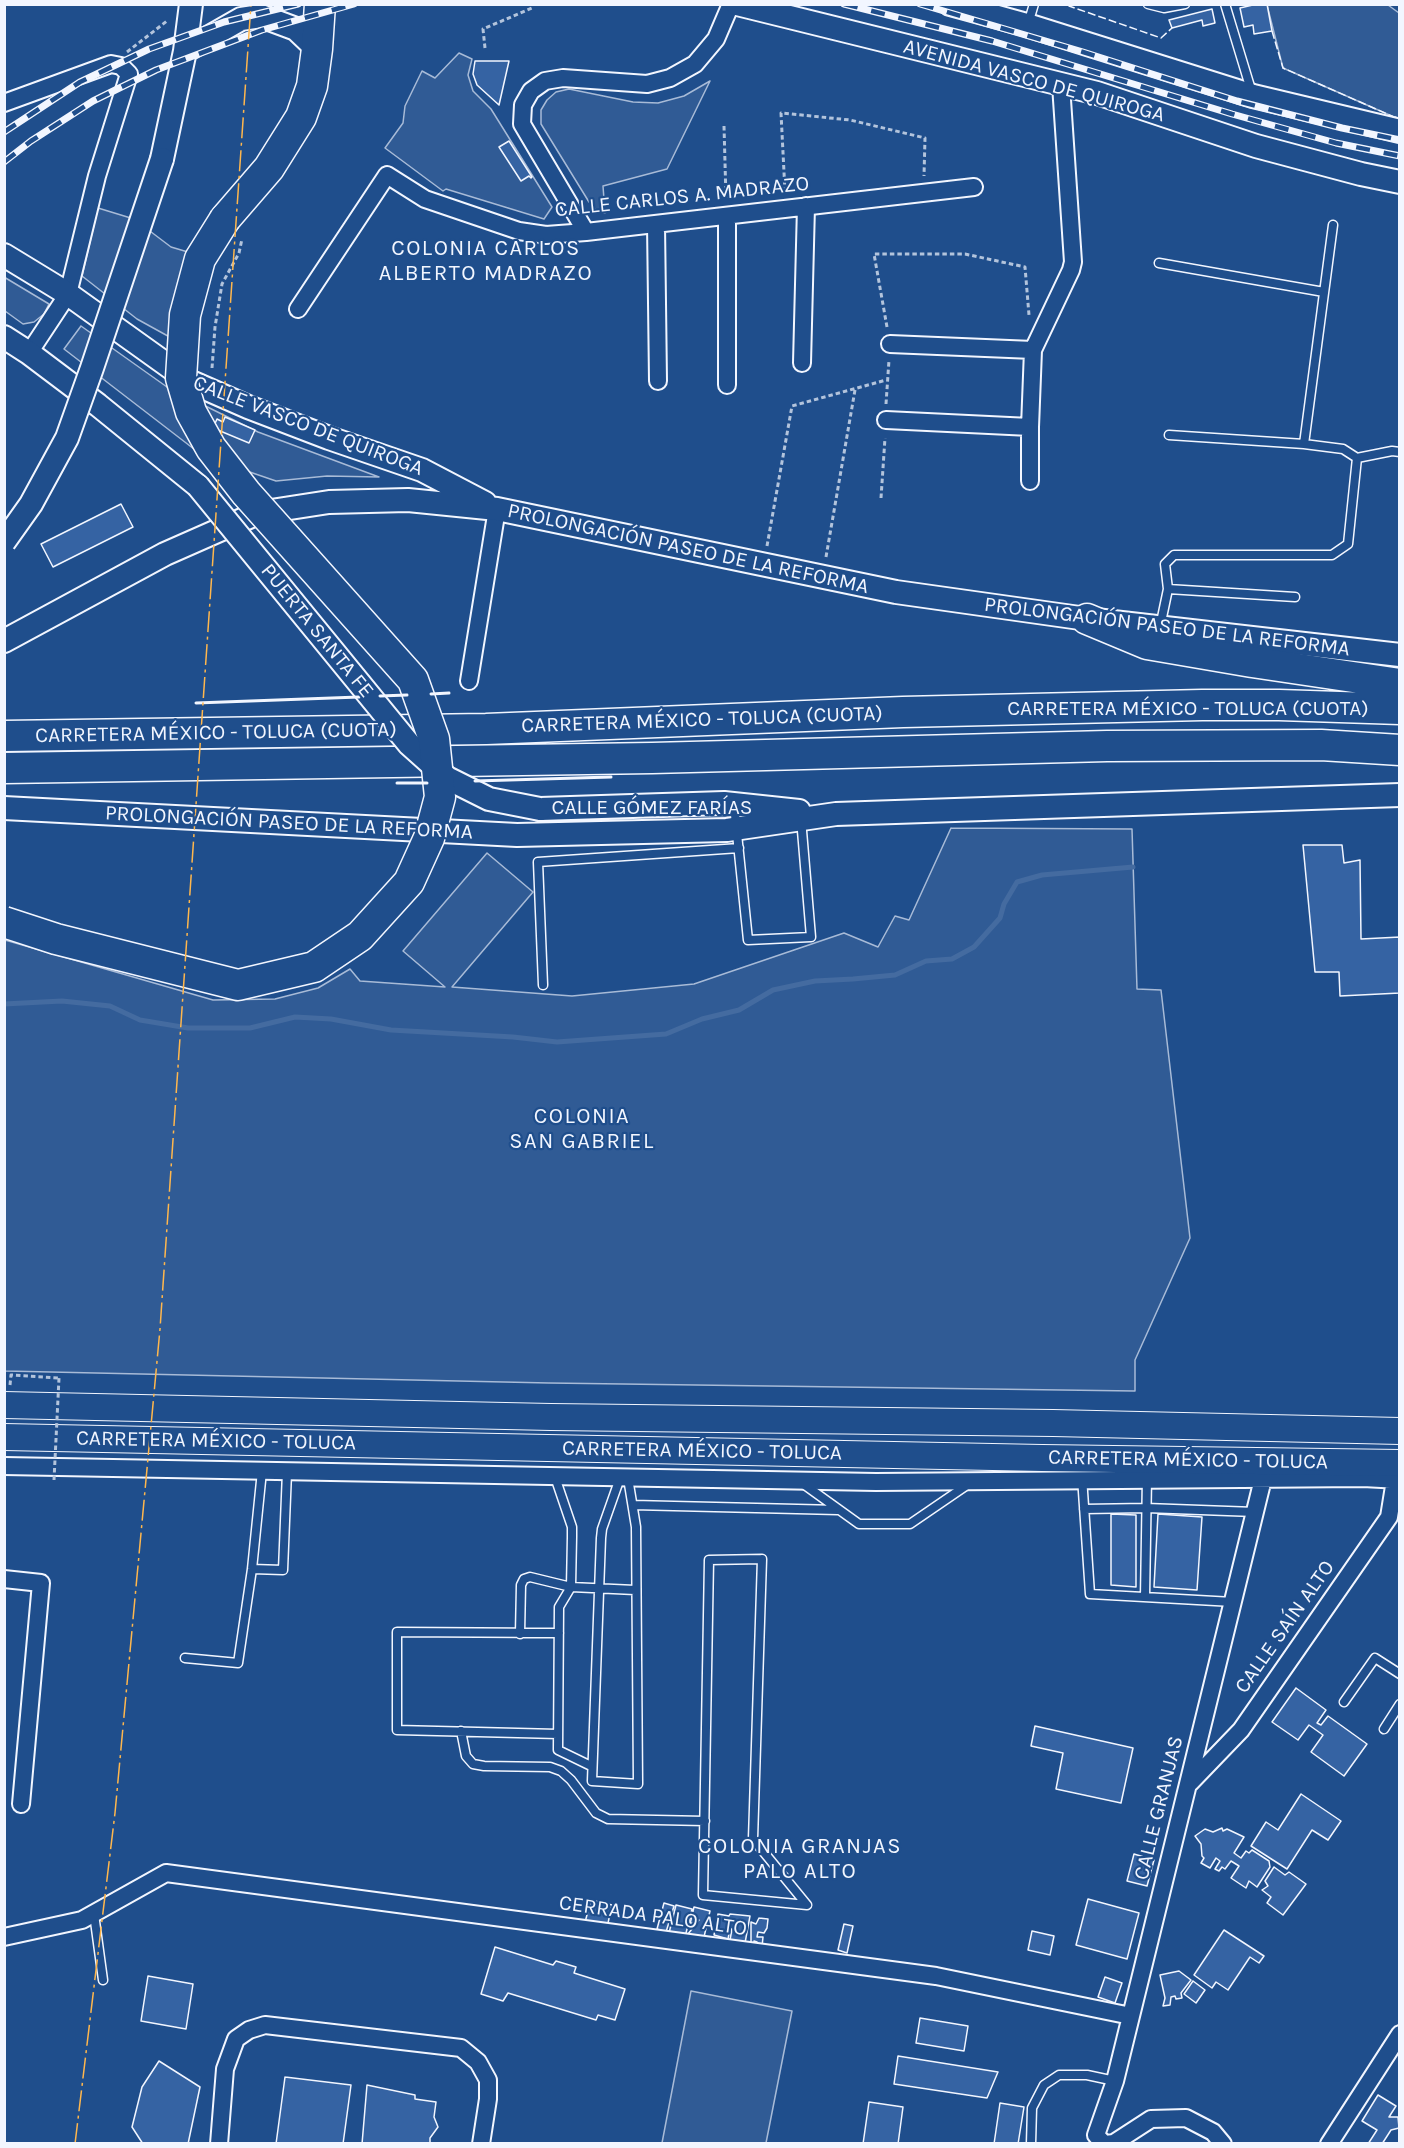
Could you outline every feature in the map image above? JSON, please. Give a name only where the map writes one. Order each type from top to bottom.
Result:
[{"type":"highway","points":[[4,922],[56,939],[238,984],[314,967],[360,936],[409,882],[429,838],[440,797],[439,786],[434,739],[413,680],[246,493],[211,448],[191,412],[181,378],[185,315],[200,259],[234,225],[301,117],[312,86],[320,4]]},
{"type":"highway","points":[[1087,619],[1148,644],[1400,684]]},
{"type":"highway","name":"CARRETERA MÉXICO - TOLUCA (CUOTA)","points":[[4,736],[486,729],[903,712],[1202,705],[1400,709]]},
{"type":"highway","name":"CARRETERA MÉXICO - TOLUCA (CUOTA)","points":[[4,768],[640,758],[1107,746],[1321,745],[1400,750]]},
{"type":"main road","points":[[4,542],[31,504],[67,438],[92,368],[162,159],[185,51],[191,4]]},
{"type":"main road","name":"AVENIDA VASCO DE QUIROGA","points":[[737,4],[1096,93],[1256,146],[1400,182]]},
{"type":"main road","points":[[950,4],[1031,15],[1253,96],[1400,131]]},
{"type":"main road","points":[[185,51],[241,19],[261,16],[296,29],[317,49]]},
{"type":"main road","name":"CALLE VASCO DE QUIROGA","points":[[4,255],[68,294],[190,382],[329,438],[422,470],[497,509]]},
{"type":"main road","points":[[4,337],[29,353]]},
{"type":"main road","name":"PUERTA SANTA FE","points":[[29,353],[98,405],[198,486],[409,744],[447,778],[489,799],[540,809]]},
{"type":"main road","name":"PROLONGACIÓN PASEO DE LA REFORMA","points":[[4,641],[165,554],[258,513],[329,502],[408,500],[497,509],[896,592],[1087,619],[1400,655]]},
{"type":"main road","name":"CALLE GÓMEZ FARÍAS","points":[[540,809],[734,805],[800,815],[1400,795]]},
{"type":"main road","name":"PROLONGACIÓN PASEO DE LA REFORMA","points":[[4,808],[641,843],[738,838],[800,815]]},
{"type":"main road","name":"CARRETERA MÉXICO - TOLUCA","points":[[4,1405],[1400,1431]]},
{"type":"main road","name":"CARRETERA MÉXICO - TOLUCA","points":[[4,1437],[1082,1469],[1398,1474]]},
{"type":"street","points":[[586,232],[522,124],[523,105],[531,91],[545,81],[563,78],[647,84],[670,78],[695,64],[716,39],[731,4]]},
{"type":"street","points":[[4,103],[111,64],[121,66],[129,74],[97,176],[68,294],[29,353]]},
{"type":"street","points":[[1030,481],[1033,350],[1073,262],[1061,85]]},
{"type":"street","name":"CALLE CARLOS A. MADRAZO","points":[[298,309],[387,175],[425,198],[519,231],[546,235],[974,187]]},
{"type":"street","points":[[802,363],[806,207]]},
{"type":"street","points":[[727,216],[727,385]]},
{"type":"street","points":[[656,224],[658,381]]},
{"type":"street","points":[[890,344],[1033,350]]},
{"type":"street","points":[[886,420],[1030,427]]},
{"type":"street","points":[[469,681],[497,509]]},
{"type":"street","points":[[4,1466],[555,1477],[972,1482],[1082,1469]]},
{"type":"street","points":[[1147,1470],[1263,1479],[1363,1478],[1398,1474]]},
{"type":"street","name":"CALLE SAÍN ALTO","points":[[1188,1785],[1241,1730],[1389,1516],[1398,1474]]},
{"type":"street","name":"CALLE GRANJAS","points":[[1104,2144],[1096,2135],[1114,2081],[1131,2016],[1263,1479]]},
{"type":"street","points":[[4,1579],[41,1583],[21,1804]]},
{"type":"street","name":"CERRADA PALO ALTO","points":[[94,1914],[166,1873],[936,1976],[1131,2016]]},
{"type":"street","points":[[4,1937],[82,1920],[94,1914]]},
{"type":"street","points":[[219,2144],[225,2069],[236,2039],[249,2030],[266,2025],[461,2048],[478,2062],[488,2080],[489,2099],[481,2144]]},
{"type":"street","points":[[1329,2144],[1400,2034]]},
{"type":"street","points":[[1104,2144],[1114,2143],[1151,2120],[1186,2118],[1213,2132],[1223,2144]]},
{"type":"lane","points":[[1148,4],[1164,8],[1185,4]]},
{"type":"lane","points":[[1225,4],[1253,96]]},
{"type":"lane","points":[[1304,444],[1333,225]]},
{"type":"lane","points":[[1159,263],[1324,292]]},
{"type":"lane","points":[[1168,435],[1343,448],[1357,458],[1392,451],[1400,452]]},
{"type":"lane","points":[[1160,628],[1168,589],[1165,564],[1174,555],[1332,555],[1348,544],[1357,458]]},
{"type":"lane","points":[[1168,589],[1296,597]]},
{"type":"lane","points":[[734,805],[748,940],[811,937],[800,815]]},
{"type":"lane","points":[[543,985],[538,862],[641,843]]},
{"type":"lane","points":[[1082,1469],[1090,1594],[1233,1602]]},
{"type":"lane","points":[[1145,1597],[1147,1470]]},
{"type":"lane","points":[[185,1658],[238,1663],[252,1569],[262,1472]]},
{"type":"lane","points":[[252,1569],[283,1570],[287,1472]]},
{"type":"lane","points":[[555,1477],[572,1527],[571,1587],[560,1607],[558,1750],[591,1766]]},
{"type":"lane","points":[[624,1478],[633,1505],[636,1527],[638,1784],[592,1782],[591,1766],[602,1529],[624,1478]]},
{"type":"lane","points":[[799,1481],[859,1524],[909,1524],[972,1482]]},
{"type":"lane","points":[[633,1505],[838,1510]]},
{"type":"lane","points":[[1084,1509],[1146,1508],[1255,1512]]},
{"type":"lane","points":[[762,1559],[753,1839],[807,1905],[703,1895],[705,1821],[709,1560],[762,1559]]},
{"type":"lane","points":[[520,1634],[521,1585],[524,1579],[530,1577],[571,1587],[635,1590]]},
{"type":"lane","points":[[558,1734],[397,1730],[397,1632],[559,1633]]},
{"type":"lane","points":[[1344,1702],[1375,1658],[1400,1674]]},
{"type":"lane","points":[[1384,1729],[1400,1704]]},
{"type":"lane","points":[[461,1731],[466,1756],[473,1764],[550,1767],[561,1771],[571,1780],[596,1813],[608,1819],[705,1821]]},
{"type":"lane","points":[[94,1914],[103,1980]]},
{"type":"lane","points":[[1031,2144],[1032,2108],[1044,2085],[1059,2075],[1087,2075],[1114,2081]]},
{"type":"path","points":[[486,48],[483,29],[532,8],[532,4]]},
{"type":"path","points":[[111,64],[170,19]]},
{"type":"path","points":[[786,209],[781,113],[850,120],[925,138],[923,193]]},
{"type":"path","points":[[724,126],[727,216]]},
{"type":"path","points":[[210,391],[215,327],[222,284],[239,253],[234,225]]},
{"type":"path","points":[[890,344],[874,254],[965,254],[1025,267],[1033,350]]},
{"type":"path","points":[[764,565],[792,406],[887,380],[881,498]]},
{"type":"path","points":[[823,577],[855,389]]},
{"type":"path","points":[[11,1375],[59,1378],[54,1480]]},
{"type":"shaded area","points":[[1267,5],[1388,5],[1399,13],[1399,118],[1283,68]]},
{"type":"shaded area","points":[[459,53],[472,59],[468,75],[473,91],[491,109],[552,207],[544,219],[446,189],[443,191],[385,148],[403,123],[405,106],[422,71],[435,78]]},
{"type":"shaded area","points":[[710,81],[667,169],[603,186],[605,213],[596,210],[589,202],[541,124],[541,110],[556,92],[569,89],[633,102],[658,103],[684,96]]},
{"type":"shaded area","points":[[98,208],[134,219],[171,247],[198,255],[195,351],[137,319],[82,276]]},
{"type":"shaded area","points":[[4,277],[49,304],[44,314],[34,322],[23,324],[5,311]]},
{"type":"shaded area","points":[[81,326],[167,387],[258,432],[379,477],[327,476],[276,481],[203,456],[64,349]]},
{"type":"shaded area","points":[[951,828],[1132,829],[1137,989],[1161,990],[1190,1238],[1135,1360],[1135,1391],[549,1383],[5,1371],[5,940],[213,1000],[275,999],[318,988],[350,969],[360,981],[445,987],[403,951],[487,853],[533,892],[452,987],[572,996],[694,984],[844,933],[878,947],[895,916],[909,920]]},
{"type":"shaded area","points":[[691,1991],[792,2011],[766,2143],[662,2143]]},
{"type":"building","points":[[1267,4],[1272,31],[1254,34],[1253,25],[1244,27],[1240,8]]},
{"type":"building","points":[[1212,9],[1215,23],[1203,26],[1202,20],[1172,28],[1169,20]]},
{"type":"building","points":[[475,61],[509,61],[499,105],[477,85],[473,74]]},
{"type":"building","points":[[509,141],[531,178],[529,176],[521,181],[499,147]]},
{"type":"building","points":[[225,417],[255,430],[249,443],[213,428],[217,419],[223,422]]},
{"type":"building","points":[[121,504],[133,527],[53,567],[41,544]]},
{"type":"building","points":[[1303,845],[1342,845],[1344,863],[1360,860],[1361,939],[1400,937],[1400,993],[1340,996],[1339,972],[1315,972]]},
{"type":"building","points":[[1111,1514],[1136,1515],[1136,1587],[1111,1585]]},
{"type":"building","points":[[1158,1514],[1202,1517],[1197,1590],[1154,1587]]},
{"type":"building","points":[[1296,1688],[1326,1710],[1317,1723],[1321,1725],[1328,1716],[1367,1744],[1344,1776],[1311,1752],[1323,1735],[1309,1725],[1298,1740],[1272,1722]]},
{"type":"building","points":[[1035,1726],[1133,1748],[1121,1803],[1056,1789],[1063,1753],[1031,1746]]},
{"type":"building","points":[[1301,1794],[1341,1821],[1328,1840],[1312,1830],[1287,1869],[1251,1846],[1266,1822],[1278,1830]]},
{"type":"building","points":[[1222,1828],[1223,1831],[1227,1829],[1244,1837],[1234,1853],[1241,1858],[1246,1851],[1249,1853],[1252,1850],[1269,1861],[1270,1867],[1257,1887],[1249,1881],[1246,1888],[1231,1878],[1239,1866],[1231,1861],[1225,1869],[1222,1867],[1219,1871],[1215,1869],[1220,1861],[1216,1858],[1210,1868],[1201,1863],[1204,1858],[1201,1844],[1195,1836],[1205,1829],[1213,1832]]},
{"type":"building","points":[[1134,1854],[1154,1860],[1147,1886],[1127,1881]]},
{"type":"building","points":[[1274,1867],[1285,1875],[1289,1872],[1306,1884],[1283,1915],[1267,1903],[1271,1897],[1262,1890],[1268,1886],[1265,1881]]},
{"type":"building","points":[[1088,1899],[1139,1913],[1127,1959],[1076,1945]]},
{"type":"building","points":[[591,1900],[612,1905],[606,1932],[584,1926]]},
{"type":"building","points":[[664,1903],[674,1906],[666,1932],[657,1929]]},
{"type":"building","points":[[676,1905],[692,1909],[685,1937],[669,1933]]},
{"type":"building","points":[[694,1907],[710,1911],[704,1937],[688,1934],[699,1920],[690,1924]]},
{"type":"building","points":[[718,1914],[750,1916],[745,1943],[730,1940],[732,1929],[730,1929],[728,1939],[714,1935]]},
{"type":"building","points":[[759,1918],[768,1919],[764,1933],[758,1932],[757,1937],[763,1937],[762,1947],[754,1941],[754,1946],[751,1944],[751,1922],[756,1924]]},
{"type":"building","points":[[844,1924],[853,1926],[847,1953],[838,1950]]},
{"type":"building","points":[[1224,1930],[1264,1956],[1259,1963],[1250,1957],[1228,1990],[1216,1982],[1212,1988],[1194,1975]]},
{"type":"building","points":[[1032,1931],[1054,1936],[1050,1955],[1028,1950]]},
{"type":"building","points":[[495,1947],[553,1965],[556,1961],[576,1967],[574,1973],[625,1989],[615,2020],[598,2015],[596,2020],[508,1993],[503,2001],[481,1994]]},
{"type":"building","points":[[1179,1971],[1191,1980],[1181,1993],[1182,1998],[1171,1997],[1170,2005],[1163,2006],[1165,1998],[1160,1975]]},
{"type":"building","points":[[148,1976],[193,1984],[186,2029],[141,2021]]},
{"type":"building","points":[[1105,1977],[1122,1983],[1115,2003],[1098,1997]]},
{"type":"building","points":[[1193,1981],[1205,1990],[1196,2003],[1184,1994]]},
{"type":"building","points":[[920,2018],[968,2026],[964,2051],[916,2043]]},
{"type":"building","points":[[898,2056],[998,2072],[987,2098],[894,2084]]},
{"type":"building","points":[[159,2061],[200,2087],[188,2144],[143,2144],[132,2127],[142,2087]]},
{"type":"building","points":[[285,2077],[351,2085],[343,2144],[276,2144]]},
{"type":"building","points":[[367,2085],[415,2095],[415,2099],[436,2102],[434,2117],[438,2127],[430,2138],[430,2144],[362,2144]]},
{"type":"building","points":[[1378,2095],[1396,2106],[1389,2117],[1398,2117],[1399,2128],[1391,2130],[1382,2144],[1368,2144],[1377,2130],[1362,2121]]},
{"type":"building","points":[[869,2102],[903,2107],[898,2144],[863,2144]]},
{"type":"building","points":[[1000,2103],[1024,2107],[1018,2144],[994,2144]]},
{"type":"waterway","points":[[4,1004],[62,1001],[110,1006],[140,1020],[188,1028],[250,1028],[295,1017],[331,1019],[391,1030],[513,1037],[557,1042],[666,1034],[702,1019],[739,1010],[773,990],[815,981],[895,975],[926,961],[952,959],[974,947],[1000,918],[1004,904],[1017,882],[1042,875],[1133,867]]},
{"type":"railway","points":[[4,132],[80,82],[149,49],[224,22],[298,4]]},
{"type":"railway","points":[[4,162],[31,141],[93,101],[156,70],[262,30],[354,4]]},
{"type":"railway","points":[[844,4],[992,41],[1336,143],[1400,156]]},
{"type":"railway","points":[[920,4],[1237,101],[1342,128],[1400,140]]},
{"type":"fence","points":[[1069,4],[1069,6],[1161,38],[1172,28]]},
{"type":"fence","points":[[1272,31],[1283,68],[1400,118]]},
{"type":"wall","points":[[431,694],[449,693]]},
{"type":"wall","points":[[380,696],[407,695]]},
{"type":"wall","points":[[196,703],[359,697]]},
{"type":"wall","points":[[475,781],[611,777]]},
{"type":"wall","points":[[397,783],[427,783]]},
{"type":"power","points":[[75,2144],[115,1813],[160,1329],[251,4]]},
{"type":"district","name":"COLONIA CARLOS ALBERTO MADRAZO","points":[[486,262]]},
{"type":"district","name":"COLONIA SAN GABRIEL","points":[[582,1130]]},
{"type":"district","name":"COLONIA GRANJAS PALO ALTO","points":[[800,1860]]}]
